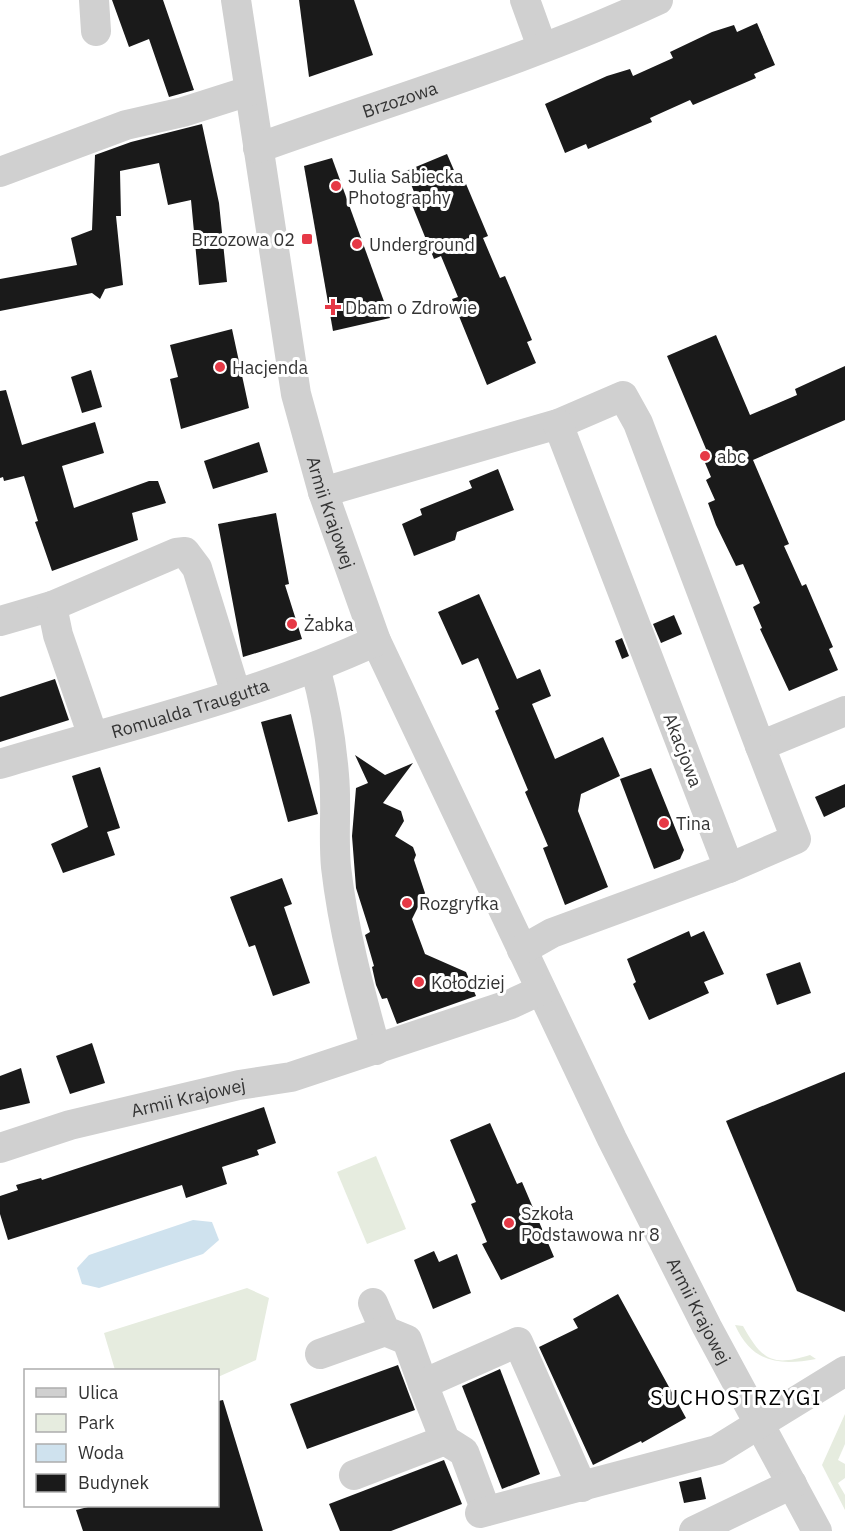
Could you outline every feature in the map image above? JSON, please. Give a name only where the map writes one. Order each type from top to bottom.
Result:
[{"type":"street","points":[[94,0],[96,31]]},
{"type":"street","name":"Armii Krajowej","points":[[236,0],[296,394],[323,492],[376,641],[637,1188],[707,1327],[816,1531]]},
{"type":"street","points":[[525,0],[542,47]]},
{"type":"street","name":"Brzozowa","points":[[258,148],[381,107],[598,28],[658,0]]},
{"type":"street","points":[[0,172],[126,125],[183,112],[249,91]]},
{"type":"street","points":[[323,492],[558,424],[623,396],[639,423],[796,838],[729,868],[552,933],[522,950]]},
{"type":"street","name":"Akacjowa","points":[[558,424],[729,868]]},
{"type":"street","points":[[0,621],[52,606],[176,553],[185,552],[197,568],[236,694]]},
{"type":"street","points":[[52,606],[58,634],[93,736]]},
{"type":"street","name":"Romualda Traugutta","points":[[0,764],[236,694],[315,667],[376,641]]},
{"type":"street","points":[[315,667],[328,719],[335,778],[336,867],[354,968],[376,1050]]},
{"type":"street","points":[[760,746],[845,711]]},
{"type":"street","name":"Armii Krajowej","points":[[0,1148],[70,1125],[239,1085],[291,1077],[511,1004],[542,990]]},
{"type":"street","points":[[373,1303],[385,1331]]},
{"type":"street","points":[[320,1354],[385,1331],[406,1340],[446,1440],[464,1452],[483,1512],[717,1450],[845,1371]]},
{"type":"street","points":[[423,1384],[518,1342],[582,1487]]},
{"type":"street","points":[[354,1475],[446,1440]]},
{"type":"street","points":[[694,1531],[792,1484]]},
{"type":"green space","points":[[376,1156],[406,1229],[367,1244],[337,1172]]},
{"type":"green space","points":[[247,1288],[269,1298],[256,1360],[219,1377],[219,1369],[115,1369],[104,1333]]},
{"type":"green space","points":[[735,1325],[743,1326],[756,1347],[769,1358],[786,1360],[810,1355],[816,1359],[790,1362],[768,1359],[750,1347]]},
{"type":"green space","points":[[845,1414],[845,1444],[838,1460],[845,1464],[845,1478],[838,1483],[845,1495],[845,1510],[822,1465]]},
{"type":"water","points":[[193,1220],[212,1222],[219,1240],[203,1254],[99,1288],[82,1284],[77,1268],[89,1255]]},
{"type":"building","points":[[112,0],[163,0],[194,90],[169,97],[149,39],[129,47]]},
{"type":"building","points":[[299,0],[354,0],[373,55],[309,77]]},
{"type":"building","points":[[757,23],[775,65],[754,74],[756,78],[693,105],[690,100],[650,118],[652,122],[588,149],[586,144],[565,153],[545,104],[607,76],[630,69],[633,76],[673,58],[670,52],[712,32],[734,25],[737,32]]},
{"type":"building","points":[[202,124],[219,203],[227,282],[199,285],[191,200],[168,205],[159,163],[120,171],[121,216],[116,216],[123,285],[105,289],[100,299],[92,293],[0,311],[0,279],[77,265],[71,238],[92,230],[95,155],[131,142]]},
{"type":"building","points":[[447,154],[456,175],[461,172],[488,236],[483,238],[500,278],[505,276],[532,340],[527,342],[536,363],[487,385],[452,299],[458,297],[441,256],[434,259],[408,195],[414,192],[406,171]]},
{"type":"building","points":[[332,158],[390,318],[333,331],[304,166]]},
{"type":"building","name":"Hacjenda","points":[[232,329],[249,408],[181,429],[170,379],[178,377],[170,345]]},
{"type":"building","points":[[716,335],[750,415],[797,395],[795,389],[845,366],[845,420],[753,460],[789,544],[784,546],[802,586],[806,584],[833,647],[829,649],[838,670],[789,691],[760,629],[762,628],[753,607],[760,603],[743,564],[736,566],[716,525],[708,503],[715,500],[706,480],[711,477],[700,451],[706,449],[667,356]]},
{"type":"building","points":[[91,370],[102,407],[82,413],[71,377]]},
{"type":"building","points":[[6,390],[22,445],[95,422],[104,453],[62,466],[74,508],[149,481],[158,481],[166,503],[132,513],[138,540],[52,571],[35,522],[38,521],[24,476],[4,481],[3,477],[0,478],[0,391]]},
{"type":"building","points":[[259,442],[268,472],[213,489],[204,461]]},
{"type":"building","points":[[498,469],[514,510],[457,532],[455,540],[414,556],[402,524],[422,515],[420,509],[472,488],[469,481]]},
{"type":"building","points":[[276,513],[289,584],[285,585],[302,639],[243,657],[218,524]]},
{"type":"building","points":[[479,594],[517,679],[540,669],[551,696],[532,704],[555,759],[603,737],[620,776],[581,794],[578,811],[608,887],[565,905],[543,848],[548,846],[525,792],[528,790],[495,711],[499,709],[478,658],[462,665],[438,612]]},
{"type":"building","points":[[674,615],[682,634],[661,643],[653,624]]},
{"type":"building","points":[[622,638],[629,656],[622,659],[615,641]]},
{"type":"building","points":[[55,679],[69,720],[0,742],[0,697]]},
{"type":"building","points":[[291,714],[318,814],[288,822],[261,722]]},
{"type":"building","points":[[355,755],[385,775],[413,763],[383,803],[401,811],[404,821],[395,836],[413,847],[416,855],[414,860],[425,893],[412,919],[425,954],[466,972],[476,996],[397,1024],[387,998],[382,999],[376,985],[372,967],[374,966],[365,935],[370,932],[356,888],[352,836],[356,788],[368,783]]},
{"type":"building","points":[[100,767],[120,828],[107,832],[115,855],[63,873],[51,844],[88,827],[72,776]]},
{"type":"building","points":[[651,768],[684,850],[680,859],[654,869],[620,779]]},
{"type":"building","points":[[845,784],[845,807],[824,817],[815,797]]},
{"type":"building","points":[[282,878],[292,904],[284,907],[310,983],[273,996],[255,945],[249,947],[230,897]]},
{"type":"building","points":[[689,931],[691,937],[704,931],[724,974],[704,982],[709,993],[649,1020],[633,984],[636,982],[627,959]]},
{"type":"building","points":[[800,962],[811,993],[777,1005],[766,974]]},
{"type":"building","points":[[92,1043],[105,1083],[70,1094],[56,1056]]},
{"type":"building","points":[[21,1068],[30,1103],[0,1110],[0,1076]]},
{"type":"building","points":[[845,1072],[845,1312],[797,1291],[726,1121]]},
{"type":"building","points":[[264,1107],[276,1143],[257,1150],[259,1155],[222,1167],[227,1184],[186,1198],[182,1185],[8,1240],[0,1214],[0,1196],[18,1190],[16,1185],[41,1178],[42,1180]]},
{"type":"building","name":"Szkoła Podstawowa nr 8","points":[[490,1123],[517,1184],[522,1182],[554,1257],[501,1280],[482,1244],[487,1242],[471,1204],[476,1202],[450,1140]]},
{"type":"building","points":[[434,1251],[439,1262],[457,1254],[471,1293],[433,1309],[414,1260]]},
{"type":"building","points":[[618,1294],[686,1418],[642,1443],[641,1441],[593,1465],[539,1347],[578,1328],[573,1319]]},
{"type":"building","points":[[398,1365],[415,1410],[307,1449],[290,1404]]},
{"type":"building","points":[[500,1369],[540,1474],[502,1489],[462,1386]]},
{"type":"building","points":[[223,1400],[263,1531],[83,1531],[76,1510],[88,1507],[219,1507],[219,1401]]},
{"type":"building","points":[[444,1460],[462,1504],[391,1531],[340,1531],[329,1504]]},
{"type":"building","points":[[701,1477],[706,1499],[684,1503],[679,1482]]},
{"type":"place","name":"Julia Sabiecka Photography","points":[[336,186]]},
{"type":"place","name":"Brzozowa 02","points":[[307,239]]},
{"type":"place","name":"Underground","points":[[357,244]]},
{"type":"place","name":"Dbam o Zdrowie","points":[[333,307]]},
{"type":"place","name":"Hacjenda","points":[[220,367]]},
{"type":"place","name":"abc","points":[[705,456]]},
{"type":"place","name":"Żabka","points":[[292,624]]},
{"type":"place","name":"Tina","points":[[664,823]]},
{"type":"place","name":"Rozgryfka","points":[[407,903]]},
{"type":"place","name":"Kołodziej","points":[[419,982]]},
{"type":"place","name":"Szkoła Podstawowa nr 8","points":[[509,1223]]},
{"type":"district","name":"SUCHOSTRZYGI","points":[[736,1397]]}]
